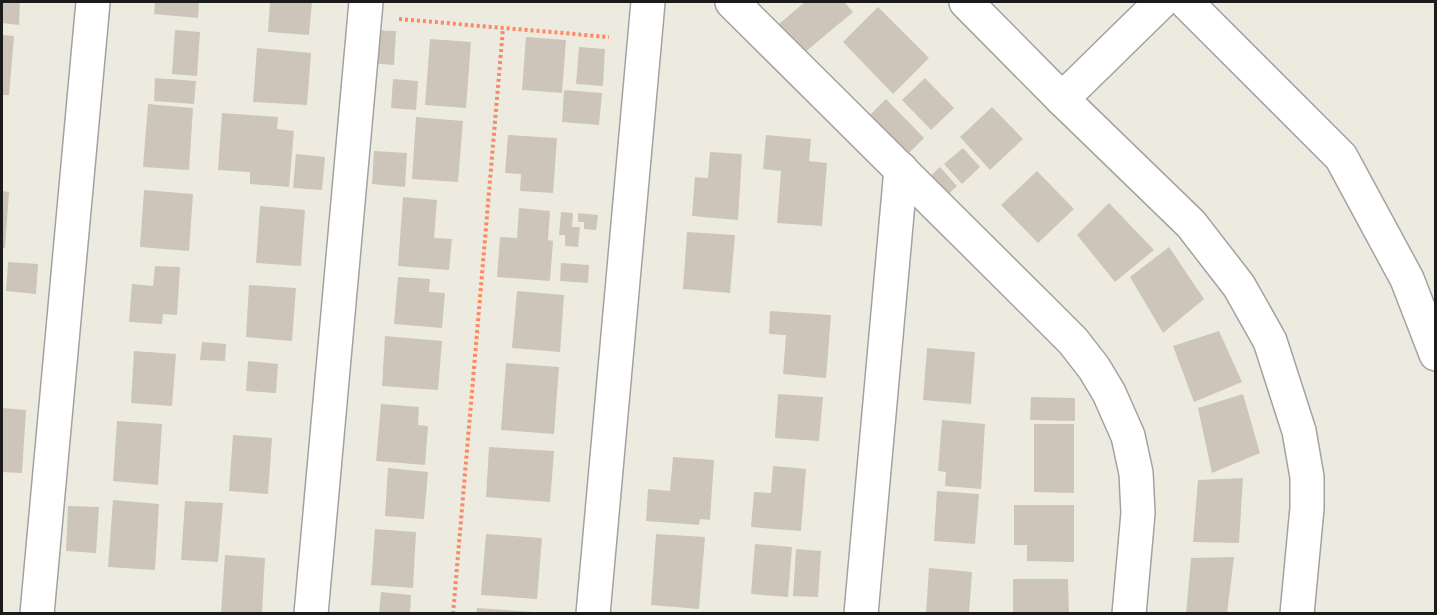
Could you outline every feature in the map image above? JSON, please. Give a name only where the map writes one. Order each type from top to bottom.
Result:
[{"type":"street","points":[[37,614],[93,2]]},
{"type":"street","points":[[311,614],[366,2]]},
{"type":"street","points":[[593,614],[648,2]]},
{"type":"street","points":[[732,2],[1072,341],[1094,368],[1109,393],[1128,436],[1136,473],[1138,513],[1129,614]]},
{"type":"street","points":[[966,2],[1191,224],[1239,286],[1270,341],[1299,431],[1307,477],[1307,508],[1298,614]]},
{"type":"street","points":[[1062,99],[1161,2]]},
{"type":"street","points":[[1186,2],[1341,157],[1407,279],[1436,354]]},
{"type":"street","points":[[861,614],[901,169]]},
{"type":"path","points":[[398,18],[619,38]]},
{"type":"path","points":[[453,614],[503,28]]},
{"type":"building","points":[[2,2],[20,2],[19,25],[2,23]]},
{"type":"building","points":[[155,2],[199,2],[198,18],[154,14]]},
{"type":"building","points":[[270,2],[312,2],[309,35],[268,32]]},
{"type":"building","points":[[805,2],[844,2],[853,12],[804,53],[779,24]]},
{"type":"building","points":[[878,7],[929,58],[893,94],[843,42]]},
{"type":"building","points":[[175,30],[200,32],[197,76],[172,74]]},
{"type":"building","points":[[372,30],[396,31],[394,65],[370,63]]},
{"type":"building","points":[[2,35],[14,36],[9,95],[2,95]]},
{"type":"building","points":[[526,37],[566,40],[562,93],[522,90]]},
{"type":"building","points":[[430,39],[471,42],[466,108],[425,105]]},
{"type":"building","points":[[579,47],[605,49],[603,86],[576,84]]},
{"type":"building","points":[[257,48],[311,53],[307,105],[253,102]]},
{"type":"building","points":[[155,78],[196,81],[194,104],[154,101]]},
{"type":"building","points":[[925,78],[954,108],[931,130],[902,100]]},
{"type":"building","points":[[393,79],[418,81],[416,110],[391,108]]},
{"type":"building","points":[[564,90],[602,93],[599,125],[562,122]]},
{"type":"building","points":[[886,99],[924,138],[901,161],[862,123]]},
{"type":"building","points":[[148,104],[193,108],[189,170],[143,167]]},
{"type":"building","points":[[992,107],[1023,139],[990,170],[960,137]]},
{"type":"building","points":[[222,113],[278,117],[277,129],[294,131],[289,187],[250,184],[250,172],[218,170]]},
{"type":"building","points":[[416,117],[463,121],[458,182],[412,179]]},
{"type":"building","points":[[508,135],[557,138],[553,193],[520,191],[521,174],[505,173]]},
{"type":"building","points":[[766,135],[811,139],[809,161],[827,163],[822,226],[777,223],[781,171],[763,169]]},
{"type":"building","points":[[963,148],[980,167],[962,184],[944,164]]},
{"type":"building","points":[[374,151],[407,153],[405,187],[372,184]]},
{"type":"building","points":[[710,152],[742,154],[738,220],[692,216],[695,177],[708,178]]},
{"type":"building","points":[[296,154],[325,157],[322,190],[293,188]]},
{"type":"building","points":[[940,167],[957,186],[941,201],[924,182]]},
{"type":"building","points":[[1037,171],[1074,209],[1038,243],[1001,205]]},
{"type":"building","points":[[144,190],[193,194],[189,251],[140,247]]},
{"type":"building","points":[[2,191],[9,192],[5,248],[2,248]]},
{"type":"building","points":[[403,197],[437,200],[434,238],[452,239],[449,270],[398,266]]},
{"type":"building","points":[[1109,203],[1154,250],[1115,282],[1077,235]]},
{"type":"building","points":[[260,206],[305,210],[301,266],[256,263]]},
{"type":"building","points":[[519,208],[550,211],[548,240],[553,241],[550,281],[497,277],[500,237],[517,238]]},
{"type":"building","points":[[561,212],[573,213],[572,227],[580,227],[578,247],[565,246],[565,235],[559,235]]},
{"type":"building","points":[[578,213],[598,215],[596,230],[584,229],[584,222],[578,222]]},
{"type":"building","points":[[687,232],[735,235],[730,293],[683,289]]},
{"type":"building","points":[[1169,247],[1204,299],[1163,333],[1130,277]]},
{"type":"building","points":[[8,262],[38,264],[36,294],[6,291]]},
{"type":"building","points":[[561,263],[589,265],[588,283],[560,281]]},
{"type":"building","points":[[155,266],[180,267],[177,315],[163,314],[162,324],[129,322],[132,284],[153,286]]},
{"type":"building","points":[[398,277],[430,279],[429,292],[445,293],[442,328],[394,324]]},
{"type":"building","points":[[249,285],[296,288],[292,341],[246,337]]},
{"type":"building","points":[[517,291],[564,295],[560,352],[512,348]]},
{"type":"building","points":[[770,311],[831,315],[826,378],[783,374],[786,335],[769,334]]},
{"type":"building","points":[[1219,331],[1242,382],[1194,402],[1173,346]]},
{"type":"building","points":[[385,336],[442,341],[438,390],[382,386]]},
{"type":"building","points":[[202,342],[226,344],[225,361],[200,360]]},
{"type":"building","points":[[927,348],[975,352],[971,404],[923,400]]},
{"type":"building","points":[[134,351],[176,354],[172,406],[131,403]]},
{"type":"building","points":[[248,361],[278,364],[276,393],[246,391]]},
{"type":"building","points":[[506,363],[559,367],[554,434],[501,430]]},
{"type":"building","points":[[778,394],[823,397],[819,441],[775,438]]},
{"type":"building","points":[[1243,394],[1260,453],[1212,473],[1198,408]]},
{"type":"building","points":[[1031,397],[1075,398],[1075,421],[1030,420]]},
{"type":"building","points":[[381,404],[419,407],[418,425],[428,426],[425,465],[376,461]]},
{"type":"building","points":[[2,408],[26,410],[22,473],[2,472]]},
{"type":"building","points":[[942,420],[985,424],[981,489],[945,486],[946,472],[938,471]]},
{"type":"building","points":[[117,421],[162,424],[158,485],[113,481]]},
{"type":"building","points":[[1034,424],[1074,424],[1074,493],[1034,492]]},
{"type":"building","points":[[233,435],[272,438],[268,494],[229,491]]},
{"type":"building","points":[[489,447],[554,451],[550,502],[486,497]]},
{"type":"building","points":[[673,457],[714,460],[710,520],[700,519],[699,525],[646,521],[648,489],[670,491]]},
{"type":"building","points":[[773,466],[806,469],[801,531],[751,527],[754,492],[771,493]]},
{"type":"building","points":[[388,468],[428,472],[424,519],[385,516]]},
{"type":"building","points":[[1243,478],[1239,543],[1193,542],[1198,480]]},
{"type":"building","points":[[937,491],[979,494],[975,544],[934,541]]},
{"type":"building","points":[[113,500],[159,504],[155,570],[108,567]]},
{"type":"building","points":[[185,501],[223,503],[218,562],[181,560]]},
{"type":"building","points":[[1014,505],[1074,505],[1074,562],[1027,561],[1027,545],[1014,545]]},
{"type":"building","points":[[68,506],[99,507],[96,553],[66,551]]},
{"type":"building","points":[[375,529],[416,532],[413,588],[371,585]]},
{"type":"building","points":[[486,534],[542,538],[537,599],[481,595]]},
{"type":"building","points":[[656,534],[705,537],[699,609],[651,605]]},
{"type":"building","points":[[755,544],[792,547],[788,597],[751,594]]},
{"type":"building","points":[[796,549],[821,551],[818,597],[793,596]]},
{"type":"building","points":[[225,555],[265,558],[262,614],[221,614]]},
{"type":"building","points":[[1234,557],[1227,614],[1186,614],[1191,558]]},
{"type":"building","points":[[929,568],[972,572],[969,614],[926,614]]},
{"type":"building","points":[[1013,579],[1068,579],[1069,614],[1013,614]]},
{"type":"building","points":[[381,592],[411,595],[410,614],[379,614]]},
{"type":"building","points":[[477,608],[534,612],[534,614],[476,614]]}]
